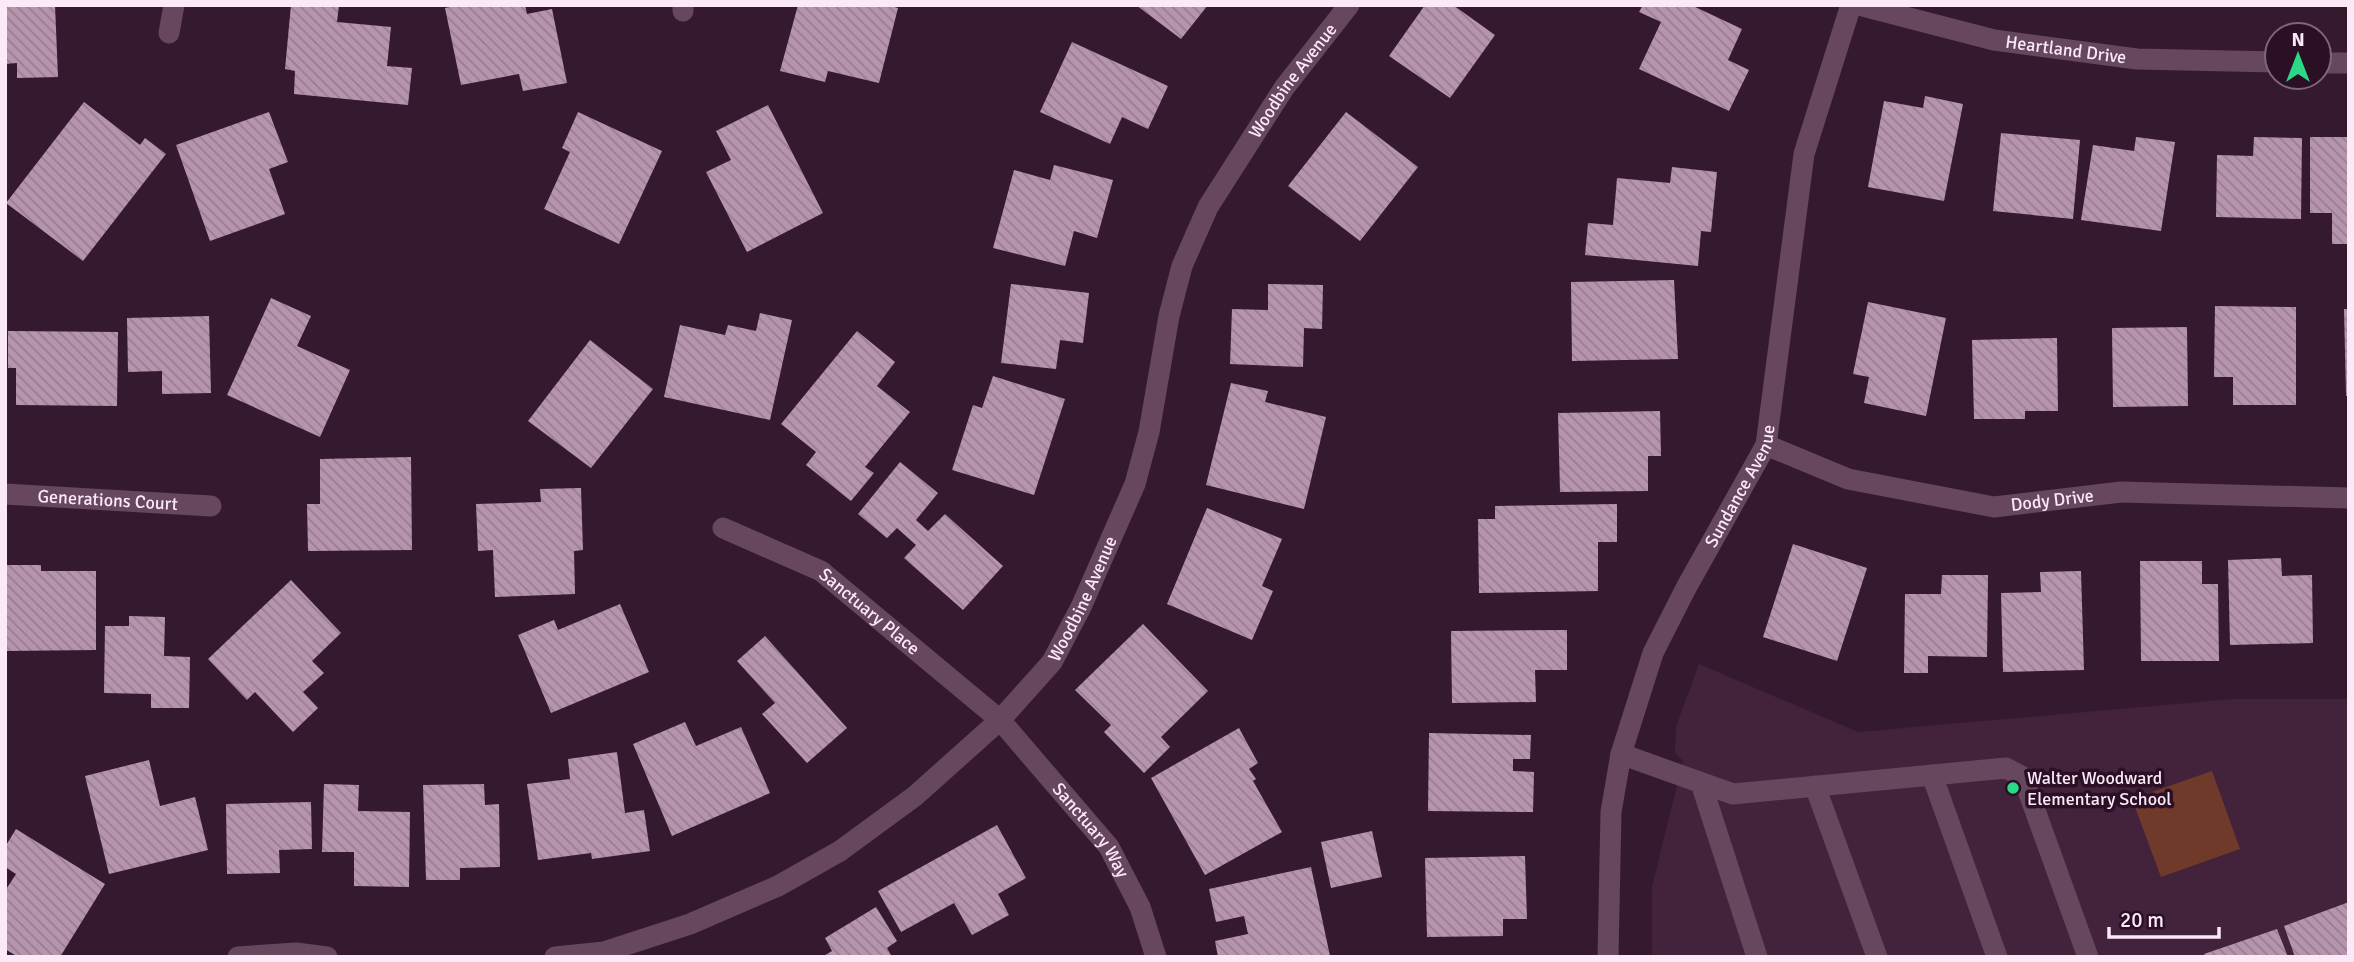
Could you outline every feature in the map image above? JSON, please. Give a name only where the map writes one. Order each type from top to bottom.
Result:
[{"type":"street","points":[[169,33],[174,5]]},
{"type":"street","name":"Woodbine Avenue","points":[[555,957],[605,954],[690,924],[778,886],[840,851],[915,796],[1000,720],[1052,662],[1081,607],[1135,484],[1149,432],[1169,316],[1182,266],[1208,207],[1284,88],[1349,5]]},
{"type":"street","name":"Sundance Avenue","points":[[1608,957],[1611,812],[1621,754],[1653,653],[1766,445],[1804,154],[1850,5]]},
{"type":"street","name":"Heartland Drive","points":[[1859,5],[1994,40],[2137,60],[2263,62]]},
{"type":"street","name":"Dody Drive","points":[[1766,445],[1848,479],[1994,507],[2121,492],[2349,498]]},
{"type":"street","name":"Generations Court","points":[[5,494],[211,506]]},
{"type":"street","name":"Sanctuary Place","points":[[723,528],[821,570],[1000,720]]},
{"type":"street","name":"Sanctuary Way","points":[[1000,720],[1109,847],[1140,907],[1156,957]]},
{"type":"street","points":[[1621,754],[1733,794],[2006,768],[2023,777],[2088,957]]},
{"type":"street","points":[[1932,775],[1997,957]]},
{"type":"street","points":[[1700,783],[1757,957]]},
{"type":"street","points":[[1815,786],[1877,957]]},
{"type":"street","points":[[238,957],[296,953],[327,957]]},
{"type":"shaded area","name":"Walter Woodward Elementary School","points":[[1699,664],[1858,732],[2233,699],[2349,699],[2349,957],[1652,957],[1652,887],[1683,761],[1675,753],[1676,727]]},
{"type":"shaded area","points":[[2212,771],[2240,849],[2161,877],[2132,799]]},
{"type":"building","points":[[5,5],[55,5],[58,77],[17,78],[17,63],[5,64]]},
{"type":"building","points":[[291,5],[339,5],[337,22],[391,27],[387,66],[412,68],[408,105],[294,94],[295,71],[285,69]]},
{"type":"building","points":[[459,5],[525,5],[527,14],[552,9],[567,83],[523,91],[519,74],[461,85],[445,8]]},
{"type":"building","points":[[798,5],[887,5],[898,8],[879,83],[828,71],[825,82],[780,71]]},
{"type":"building","points":[[1136,5],[1208,5],[1181,39]]},
{"type":"building","points":[[1425,5],[1453,5],[1495,35],[1450,98],[1389,56]]},
{"type":"building","points":[[1643,5],[1691,5],[1742,29],[1728,60],[1749,70],[1729,111],[1639,69],[1661,22],[1639,12]]},
{"type":"building","points":[[1072,42],[1168,86],[1148,129],[1122,117],[1110,144],[1040,112]]},
{"type":"building","points":[[1925,96],[1963,104],[1944,201],[1868,187],[1884,101],[1923,108]]},
{"type":"building","points":[[84,102],[140,145],[145,138],[166,154],[83,261],[6,203]]},
{"type":"building","points":[[768,105],[823,213],[747,252],[706,172],[731,160],[716,131]]},
{"type":"building","points":[[269,112],[288,162],[269,169],[285,214],[210,241],[176,145]]},
{"type":"building","points":[[578,112],[662,151],[619,244],[544,209],[570,152],[562,148]]},
{"type":"building","points":[[1346,112],[1418,167],[1360,241],[1288,186]]},
{"type":"building","points":[[2001,133],[2080,140],[2073,219],[1993,211]]},
{"type":"building","points":[[2136,137],[2175,142],[2161,231],[2081,220],[2093,145],[2134,151]]},
{"type":"building","points":[[2254,137],[2302,138],[2301,219],[2216,217],[2217,155],[2253,156]]},
{"type":"building","points":[[2310,137],[2349,137],[2349,244],[2332,244],[2332,213],[2310,213]]},
{"type":"building","points":[[1054,165],[1113,180],[1097,238],[1074,231],[1065,266],[993,248],[1014,170],[1050,180]]},
{"type":"building","points":[[1672,167],[1717,172],[1711,232],[1701,231],[1698,266],[1585,255],[1588,223],[1613,225],[1617,178],[1670,183]]},
{"type":"building","points":[[1674,280],[1678,359],[1572,361],[1571,282]]},
{"type":"building","points":[[1011,284],[1089,293],[1083,343],[1060,340],[1056,369],[1001,363]]},
{"type":"building","points":[[1268,284],[1323,285],[1322,329],[1304,328],[1303,367],[1230,364],[1232,309],[1268,310]]},
{"type":"building","points":[[271,298],[311,316],[297,346],[350,370],[320,437],[227,395]]},
{"type":"building","points":[[1868,302],[1946,318],[1926,416],[1864,403],[1869,377],[1853,374]]},
{"type":"building","points":[[2215,306],[2296,307],[2296,405],[2233,405],[2233,377],[2214,377]]},
{"type":"building","points":[[2344,309],[2349,309],[2349,396],[2346,396]]},
{"type":"building","points":[[760,313],[792,320],[770,420],[664,397],[680,325],[725,335],[728,325],[756,331]]},
{"type":"building","points":[[209,316],[211,393],[162,394],[162,371],[128,372],[127,318]]},
{"type":"building","points":[[2187,327],[2188,406],[2113,407],[2112,328]]},
{"type":"building","points":[[8,331],[118,332],[117,406],[16,405],[16,368],[8,368]]},
{"type":"building","points":[[857,331],[895,362],[877,386],[910,412],[865,467],[874,473],[851,501],[806,465],[816,452],[781,424]]},
{"type":"building","points":[[2057,338],[2058,411],[2025,411],[2025,419],[1974,419],[1972,340]]},
{"type":"building","points":[[590,340],[653,389],[591,468],[528,421]]},
{"type":"building","points":[[993,376],[1065,399],[1034,495],[952,470],[973,405],[982,408]]},
{"type":"building","points":[[1231,383],[1268,391],[1265,402],[1326,417],[1304,509],[1206,485]]},
{"type":"building","points":[[1660,411],[1661,456],[1648,456],[1648,491],[1560,492],[1558,413]]},
{"type":"building","points":[[411,457],[412,550],[308,551],[307,504],[320,504],[320,459]]},
{"type":"building","points":[[900,462],[938,493],[916,520],[928,531],[945,514],[1003,566],[963,610],[904,558],[916,545],[897,528],[887,538],[858,514]]},
{"type":"building","points":[[581,488],[583,550],[574,551],[575,594],[495,597],[493,550],[478,551],[476,504],[541,502],[540,489]]},
{"type":"building","points":[[1617,504],[1617,542],[1598,542],[1598,591],[1479,593],[1478,519],[1495,519],[1495,506]]},
{"type":"building","points":[[1207,508],[1282,539],[1262,586],[1273,591],[1252,640],[1167,604]]},
{"type":"building","points":[[1793,544],[1867,568],[1837,661],[1763,637]]},
{"type":"building","points":[[2281,558],[2282,576],[2312,575],[2313,643],[2230,645],[2228,560]]},
{"type":"building","points":[[2140,561],[2202,561],[2202,584],[2218,584],[2219,661],[2141,661]]},
{"type":"building","points":[[5,565],[41,565],[41,571],[96,571],[96,650],[5,651]]},
{"type":"building","points":[[2081,571],[2084,670],[2003,672],[2001,593],[2041,592],[2040,572]]},
{"type":"building","points":[[1942,575],[1988,575],[1987,657],[1928,656],[1928,673],[1904,673],[1905,594],[1941,594]]},
{"type":"building","points":[[291,580],[341,633],[312,661],[324,673],[303,692],[318,708],[293,732],[255,692],[247,700],[208,659]]},
{"type":"building","points":[[620,604],[649,672],[551,713],[518,635],[554,620],[558,630]]},
{"type":"building","points":[[129,616],[165,617],[164,656],[190,657],[189,708],[151,708],[151,694],[104,693],[105,626],[129,626]]},
{"type":"building","points":[[1143,624],[1208,691],[1161,737],[1170,747],[1144,773],[1104,732],[1111,725],[1075,690]]},
{"type":"building","points":[[1567,630],[1567,670],[1535,670],[1536,702],[1452,703],[1451,631]]},
{"type":"building","points":[[765,636],[847,728],[807,763],[762,714],[775,703],[737,661]]},
{"type":"building","points":[[685,722],[696,746],[741,727],[770,793],[672,836],[633,744]]},
{"type":"building","points":[[1239,728],[1258,763],[1249,769],[1256,779],[1253,781],[1282,832],[1205,875],[1151,778]]},
{"type":"building","points":[[1429,733],[1531,735],[1530,759],[1513,759],[1513,771],[1534,772],[1533,812],[1428,811]]},
{"type":"building","points":[[617,752],[625,813],[644,810],[650,851],[592,859],[591,853],[538,860],[527,784],[570,779],[568,759]]},
{"type":"building","points":[[149,760],[160,806],[195,797],[208,850],[109,874],[85,776]]},
{"type":"building","points":[[324,784],[359,785],[358,811],[410,812],[409,887],[354,886],[354,852],[322,852]]},
{"type":"building","points":[[484,784],[485,805],[499,804],[500,867],[460,868],[460,880],[426,880],[423,785]]},
{"type":"building","points":[[311,802],[312,849],[279,850],[280,873],[227,874],[226,804]]},
{"type":"building","points":[[997,825],[1026,878],[998,894],[1009,915],[972,935],[954,903],[901,932],[878,891]]},
{"type":"building","points":[[16,829],[105,884],[60,957],[18,957],[5,949],[5,891],[16,874],[5,867],[5,847]]},
{"type":"building","points":[[1372,831],[1382,877],[1331,888],[1321,842]]},
{"type":"building","points":[[1525,856],[1527,919],[1503,919],[1503,936],[1427,937],[1425,858]]},
{"type":"building","points":[[1311,867],[1330,956],[1218,957],[1215,941],[1248,934],[1244,916],[1216,922],[1209,889]]},
{"type":"building","points":[[2349,902],[2349,957],[2295,957],[2284,926]]},
{"type":"building","points":[[876,907],[897,941],[887,948],[892,957],[822,957],[832,951],[825,938]]},
{"type":"building","points":[[2277,929],[2288,957],[2205,957],[2204,954]]},
{"type":"place","name":"Walter Woodward Elementary School","points":[[2013,788]]}]
